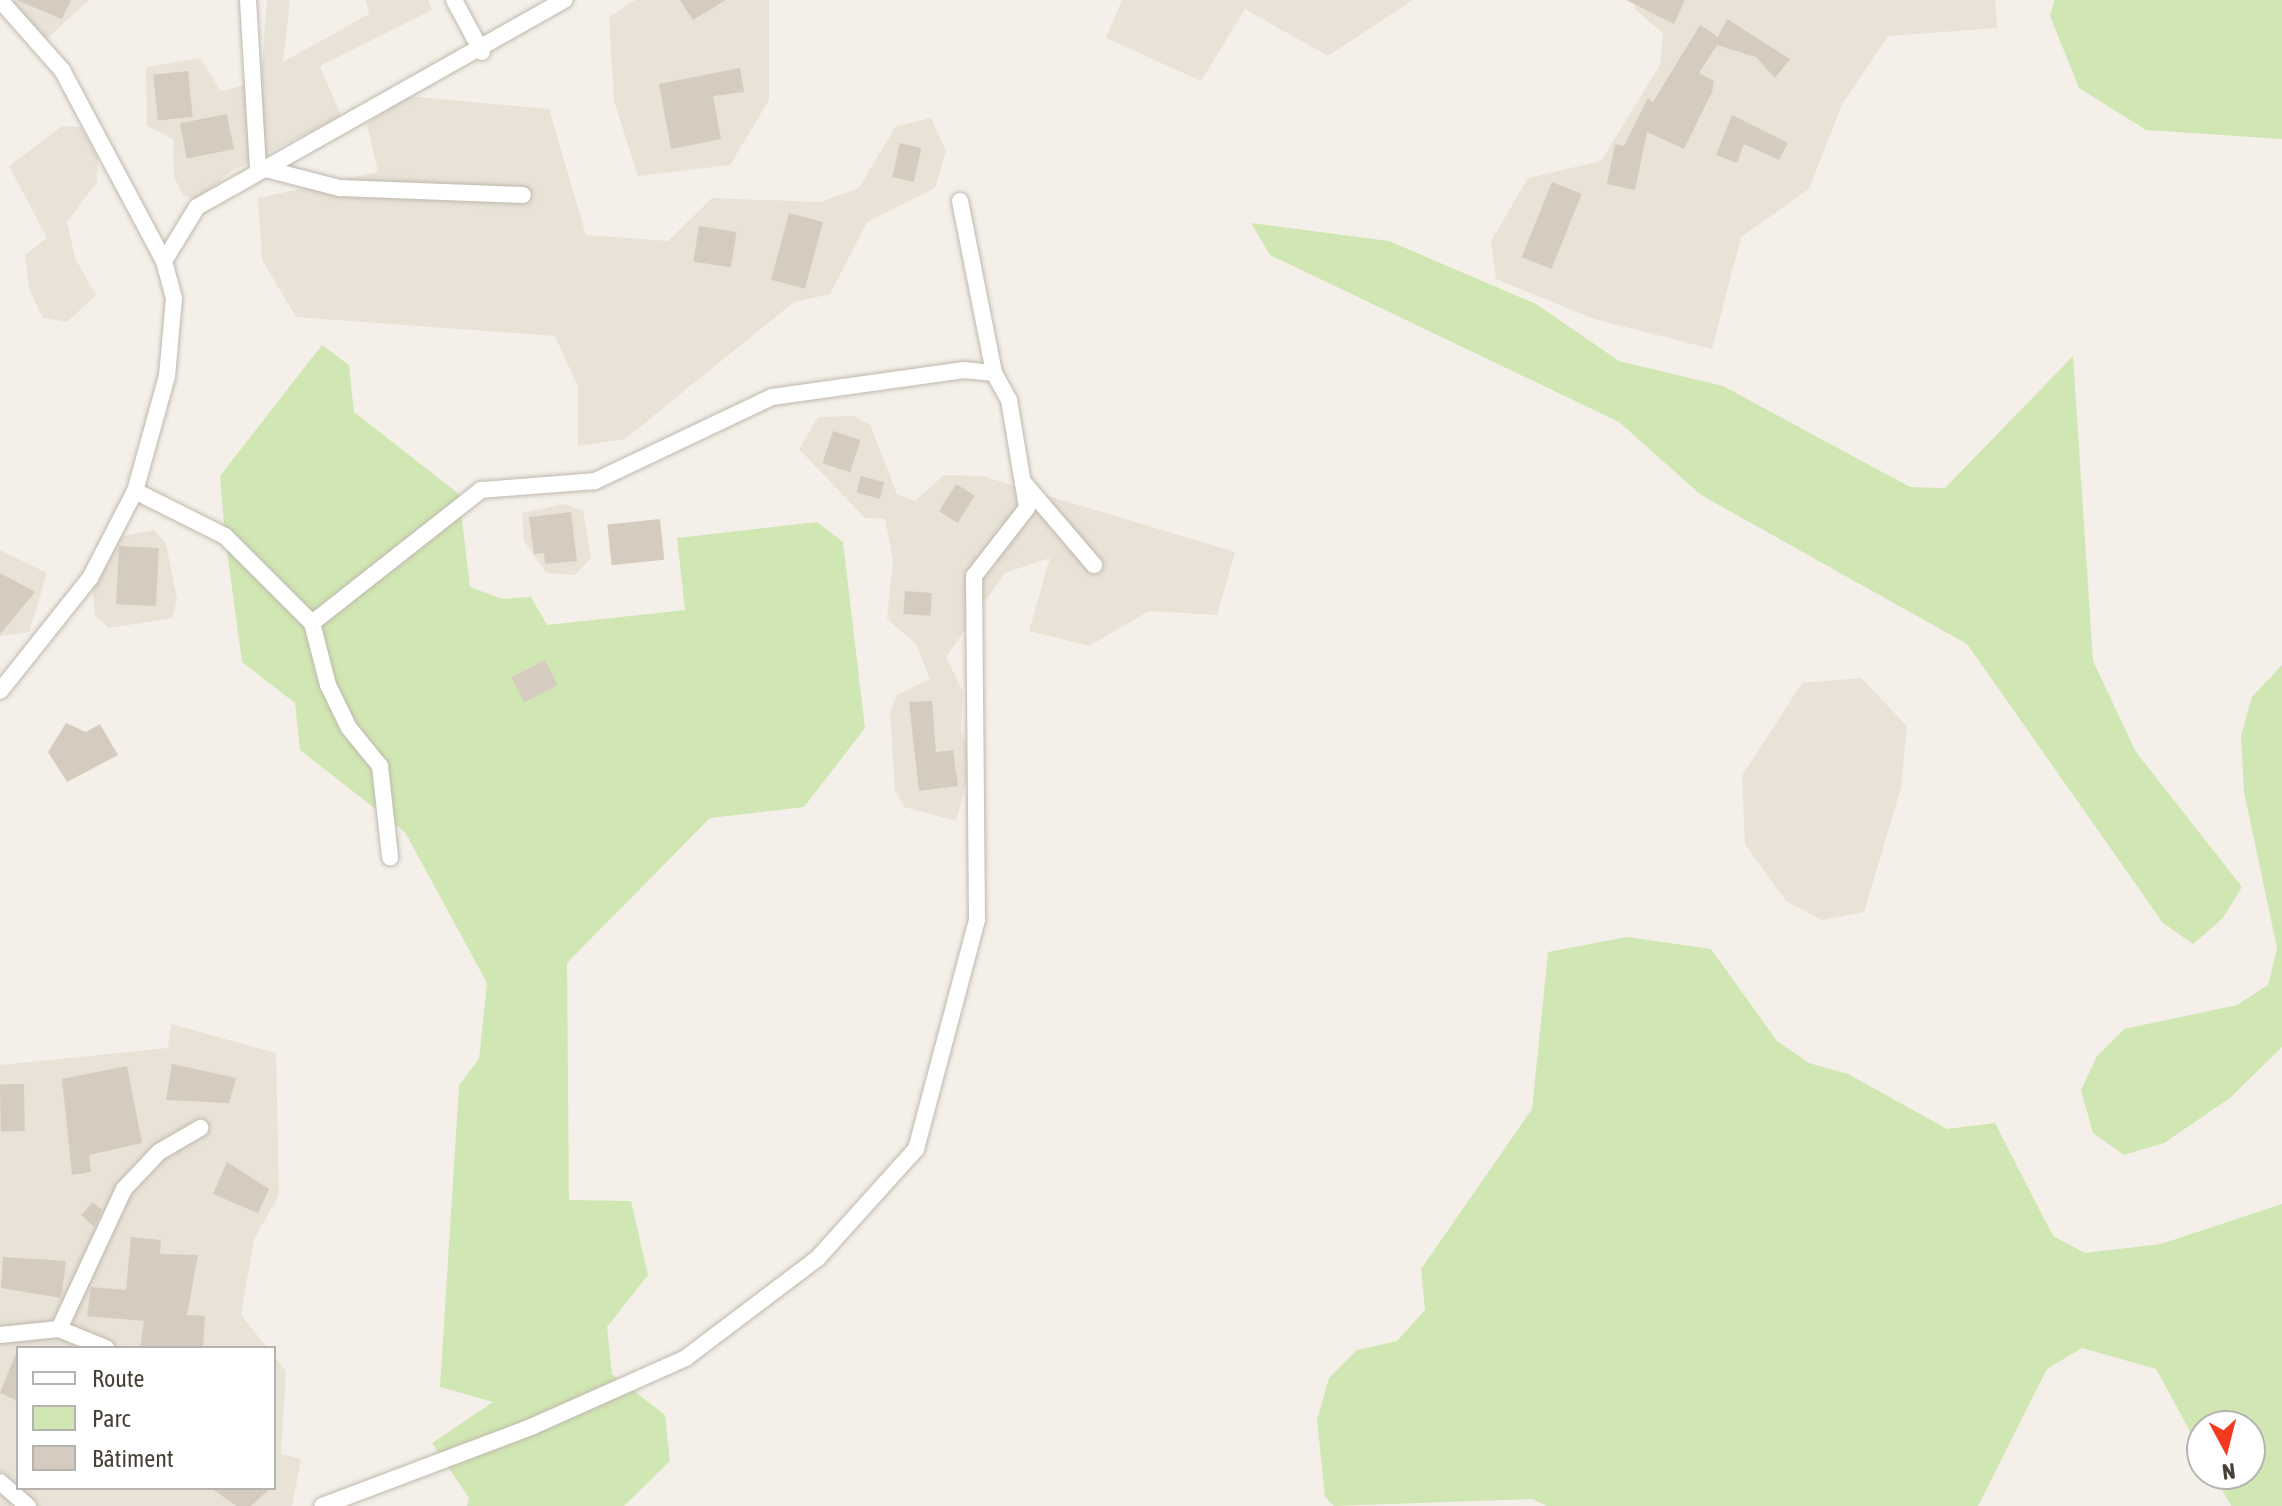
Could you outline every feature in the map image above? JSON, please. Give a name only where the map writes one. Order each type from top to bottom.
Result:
[{"type":"street","points":[[0,0],[62,70],[164,261],[174,298],[167,376],[135,491],[90,578],[2,685]]},
{"type":"street","points":[[248,0],[258,167]]},
{"type":"street","points":[[454,0],[482,52]]},
{"type":"street","points":[[164,261],[197,207],[258,167],[482,52],[565,0]]},
{"type":"street","points":[[258,167],[340,188],[523,195]]},
{"type":"street","points":[[322,1506],[531,1427],[686,1358],[818,1258],[916,1149],[977,920],[974,576],[1015,530],[1027,508],[1009,400],[994,373],[960,201]]},
{"type":"street","points":[[312,623],[481,490],[595,481],[772,397],[964,370],[994,373]]},
{"type":"street","points":[[1023,481],[1094,565]]},
{"type":"street","points":[[135,491],[225,536],[312,623],[328,685],[380,766],[390,857]]},
{"type":"street","points":[[59,1329],[124,1189],[159,1152],[200,1128]]},
{"type":"street","points":[[0,1335],[59,1329],[101,1346]]},
{"type":"street","points":[[0,1482],[28,1506]]},
{"type":"shaded area","points":[[9,0],[89,0],[44,41]]},
{"type":"shaded area","points":[[267,0],[290,0],[283,62],[369,14],[366,0],[428,0],[432,10],[320,66],[341,116],[230,172],[198,201],[183,195],[174,177],[173,139],[147,126],[146,67],[200,58],[221,91],[261,81]]},
{"type":"shaded area","points":[[635,0],[769,0],[769,100],[730,165],[638,176],[614,101],[609,17]]},
{"type":"shaded area","points":[[1122,0],[1413,0],[1328,56],[1245,9],[1201,81],[1106,38]]},
{"type":"shaded area","points":[[1636,0],[1995,0],[1997,28],[1888,36],[1842,104],[1809,189],[1741,237],[1712,349],[1594,319],[1496,279],[1491,241],[1528,178],[1601,161],[1660,65],[1663,34],[1634,8]]},
{"type":"shaded area","points":[[408,96],[549,109],[586,235],[668,241],[712,198],[821,202],[859,188],[896,126],[931,118],[946,151],[935,188],[867,222],[830,294],[794,302],[625,439],[578,446],[578,387],[555,336],[296,317],[262,260],[258,198],[378,172],[367,124]]},
{"type":"shaded area","points":[[62,126],[80,127],[98,157],[97,182],[67,222],[75,258],[96,295],[67,322],[43,318],[29,289],[25,255],[47,238],[9,166]]},
{"type":"shaded area","points":[[854,416],[870,425],[897,494],[915,501],[944,475],[982,476],[1235,552],[1217,615],[1149,611],[1089,646],[1029,631],[1050,558],[1005,573],[946,657],[963,692],[961,729],[971,765],[956,821],[904,807],[895,790],[890,712],[897,695],[930,679],[916,644],[887,619],[893,560],[885,519],[865,518],[799,449],[818,417]]},
{"type":"shaded area","points":[[564,504],[583,511],[591,558],[575,575],[546,573],[524,541],[522,513]]},
{"type":"shaded area","points":[[154,530],[166,544],[177,599],[172,618],[109,628],[95,615],[90,559],[99,541]]},
{"type":"shaded area","points":[[0,550],[47,573],[29,632],[0,636]]},
{"type":"shaded area","points":[[1861,678],[1907,726],[1901,788],[1864,912],[1822,920],[1786,901],[1745,844],[1742,776],[1802,683]]},
{"type":"shaded area","points":[[171,1024],[276,1053],[279,1195],[254,1239],[241,1315],[266,1346],[16,1346],[16,1490],[276,1490],[276,1358],[286,1371],[281,1454],[301,1459],[292,1506],[0,1506],[0,1065],[168,1048]]},
{"type":"green space","points":[[2054,0],[2282,0],[2282,139],[2146,130],[2079,88],[2050,16]]},
{"type":"green space","points":[[1251,223],[1389,241],[1536,304],[1619,361],[1723,386],[1910,487],[1945,488],[2073,356],[2093,661],[2136,752],[2242,887],[2223,918],[2193,944],[2163,923],[1967,644],[1701,495],[1619,422],[1270,255]]},
{"type":"green space","points":[[322,345],[349,365],[354,412],[459,494],[470,587],[502,599],[531,597],[547,625],[685,610],[677,538],[817,522],[843,542],[865,728],[804,807],[710,818],[567,963],[569,1200],[631,1201],[648,1275],[607,1327],[612,1374],[665,1415],[670,1461],[624,1506],[467,1506],[469,1498],[432,1443],[493,1402],[440,1387],[459,1085],[479,1059],[487,983],[405,832],[300,750],[295,703],[242,662],[225,536],[220,476]]},
{"type":"green space","points":[[2282,665],[2282,1047],[2230,1098],[2164,1143],[2124,1155],[2093,1133],[2081,1090],[2097,1056],[2124,1029],[2237,1005],[2268,985],[2277,948],[2244,792],[2241,735],[2252,697]]},
{"type":"green space","points":[[1627,937],[1711,949],[1777,1041],[1809,1063],[1848,1074],[1947,1129],[1995,1123],[2053,1236],[2085,1253],[2161,1244],[2282,1204],[2282,1506],[2231,1506],[2222,1490],[2266,1490],[2266,1410],[2186,1410],[2186,1424],[2156,1369],[2082,1348],[2047,1369],[1978,1506],[1546,1506],[1533,1499],[1334,1506],[1325,1497],[1317,1420],[1329,1378],[1357,1350],[1397,1341],[1425,1310],[1421,1269],[1532,1109],[1548,952]]},
{"type":"building","points":[[16,0],[71,0],[62,19]]},
{"type":"building","points":[[680,0],[726,0],[693,20]]},
{"type":"building","points":[[1626,0],[1685,0],[1674,24]]},
{"type":"building","points":[[1727,19],[1790,59],[1775,78],[1756,57],[1717,45],[1699,73],[1714,81],[1712,92],[1684,149],[1647,132],[1635,190],[1607,184],[1615,144],[1624,146],[1648,98],[1653,102],[1700,25],[1718,37]]},
{"type":"building","points":[[740,68],[744,92],[713,96],[721,139],[671,149],[659,84]]},
{"type":"building","points":[[188,71],[193,117],[158,120],[153,75]]},
{"type":"building","points":[[227,114],[234,149],[187,158],[180,123]]},
{"type":"building","points":[[1732,115],[1788,143],[1779,160],[1744,144],[1737,163],[1716,155]]},
{"type":"building","points":[[900,143],[921,148],[914,182],[892,177]]},
{"type":"building","points":[[1552,182],[1582,194],[1551,269],[1522,257]]},
{"type":"building","points":[[789,213],[823,222],[805,289],[771,280]]},
{"type":"building","points":[[699,226],[737,232],[731,268],[693,262]]},
{"type":"building","points":[[833,431],[861,440],[850,472],[822,463]]},
{"type":"building","points":[[861,476],[884,482],[880,499],[857,492]]},
{"type":"building","points":[[956,484],[975,496],[958,523],[939,511]]},
{"type":"building","points":[[571,512],[577,561],[545,564],[544,553],[534,554],[529,517]]},
{"type":"building","points":[[660,519],[664,560],[612,565],[607,525]]},
{"type":"building","points":[[119,546],[159,548],[156,606],[116,604]]},
{"type":"building","points":[[0,573],[35,592],[0,634]]},
{"type":"building","points":[[905,591],[932,593],[930,616],[903,614]]},
{"type":"building","points":[[545,660],[558,685],[524,702],[511,677]]},
{"type":"building","points":[[932,701],[936,752],[953,750],[958,786],[919,791],[909,702]]},
{"type":"building","points":[[66,723],[86,732],[100,724],[118,755],[67,782],[48,752]]},
{"type":"building","points":[[172,1064],[236,1078],[229,1103],[166,1100]]},
{"type":"building","points":[[127,1066],[142,1143],[89,1155],[91,1172],[72,1175],[62,1079]]},
{"type":"building","points":[[0,1084],[24,1084],[25,1131],[1,1131]]},
{"type":"building","points":[[227,1162],[269,1189],[258,1213],[213,1194]]},
{"type":"building","points":[[93,1202],[102,1210],[94,1227],[81,1215]]},
{"type":"building","points":[[131,1237],[161,1240],[160,1254],[198,1255],[187,1315],[205,1316],[203,1346],[140,1346],[144,1321],[87,1316],[91,1287],[126,1290]]},
{"type":"building","points":[[3,1257],[66,1261],[61,1298],[1,1288]]},
{"type":"building","points":[[16,1353],[16,1400],[0,1393]]},
{"type":"building","points":[[214,1490],[269,1490],[251,1506],[236,1506]]}]
